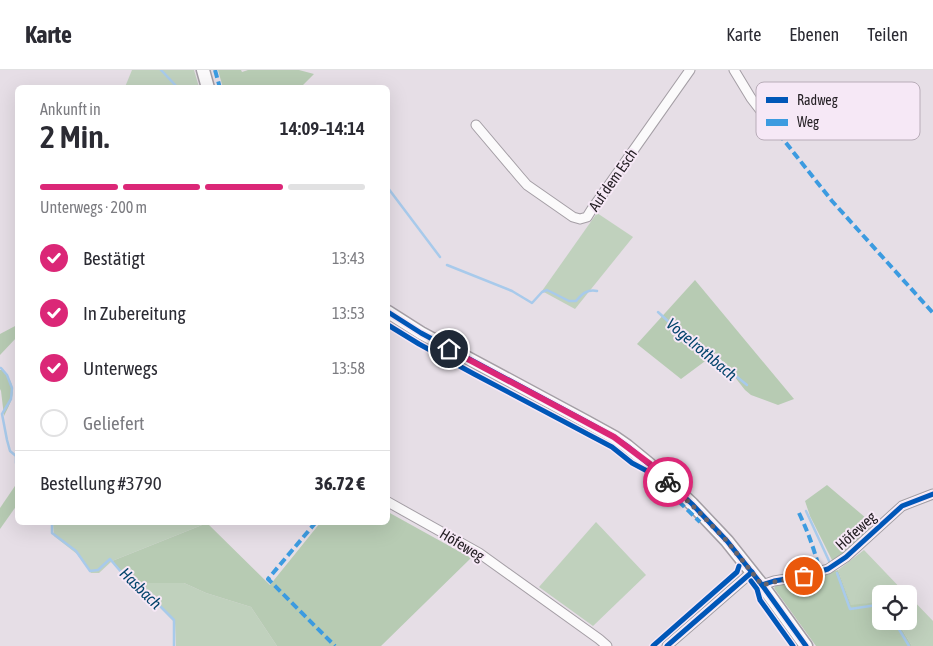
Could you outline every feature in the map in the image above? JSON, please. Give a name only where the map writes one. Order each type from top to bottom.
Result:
[{"type":"main road","points":[[203,70],[207,85]]},
{"type":"main road","points":[[390,313],[421,333],[597,427],[628,446],[650,464],[727,541],[762,585],[806,646]]},
{"type":"street","name":"Auf dem Esch","points":[[476,125],[527,185],[580,220],[587,217],[690,70]]},
{"type":"street","points":[[734,70],[756,104]]},
{"type":"street","name":"Höfeweg","points":[[762,585],[828,569],[846,558],[902,506],[933,494]]},
{"type":"street","name":"Höfeweg","points":[[390,503],[479,553],[607,646]]},
{"type":"street","points":[[667,646],[752,572]]},
{"type":"green space","points":[[132,70],[194,70],[198,85],[126,85]]},
{"type":"green space","points":[[218,70],[241,70],[242,72],[248,70],[299,70],[314,74],[303,85],[222,85]]},
{"type":"green space","points":[[597,213],[633,237],[575,309],[542,291]]},
{"type":"green space","points":[[695,280],[794,399],[778,405],[751,395],[716,353],[681,379],[637,344]]},
{"type":"green space","points":[[15,326],[15,339],[0,355],[0,334]]},
{"type":"green space","points":[[0,370],[3,370],[8,376],[13,387],[12,398],[4,416],[0,389]]},
{"type":"green space","points":[[827,485],[873,524],[848,551],[832,560],[810,516],[805,501]]},
{"type":"green space","points":[[15,486],[15,508],[0,529],[0,508]]},
{"type":"green space","points":[[390,513],[471,558],[381,646],[277,646],[251,607],[206,593],[184,583],[134,583],[112,561],[202,525],[209,525],[270,585],[318,525],[390,525]]},
{"type":"green space","points":[[596,522],[646,575],[593,626],[539,587]]},
{"type":"green space","points":[[53,525],[202,525],[112,561],[99,573],[91,573],[77,554],[54,536]]},
{"type":"green space","points":[[864,550],[897,585],[872,585],[872,603],[851,606],[838,570]]},
{"type":"green space","points":[[838,570],[851,605],[872,603],[872,630],[902,630],[912,646],[816,646],[774,588],[777,584],[803,581]]},
{"type":"green space","points":[[131,582],[184,583],[206,593],[251,607],[277,646],[176,646],[175,623],[151,598]]},
{"type":"green space","points":[[917,604],[933,621],[933,646],[912,646],[902,630],[917,630]]},
{"type":"waterway","name":"Vogelrothbach","points":[[161,70],[175,85]]},
{"type":"waterway","name":"Vogelrothbach","points":[[390,191],[440,257]]},
{"type":"waterway","name":"Vogelrothbach","points":[[447,265],[512,291],[532,303],[542,292],[547,290],[569,301],[576,301],[588,291],[597,291]]},
{"type":"waterway","name":"Vogelrothbach","points":[[658,312],[747,385]]},
{"type":"waterway","name":"Hasbach","points":[[0,368],[7,375],[12,388],[11,399],[2,414],[10,451],[15,455]]},
{"type":"waterway","name":"Vogelrothbach","points":[[806,511],[830,563]]},
{"type":"waterway","name":"Hasbach","points":[[52,525],[52,533],[76,551],[90,571],[98,570],[110,559],[122,573],[150,596],[174,620],[174,646]]},
{"type":"waterway","name":"Vogelrothbach","points":[[837,573],[850,609],[872,606]]},
{"type":"waterway","name":"Vogelrothbach","points":[[899,630],[909,646]]},
{"type":"marked path","points":[[215,70],[219,85]]},
{"type":"marked path","points":[[784,140],[832,201],[933,313]]},
{"type":"marked path","points":[[670,493],[700,522]]},
{"type":"marked path","points":[[799,513],[811,542],[820,572]]},
{"type":"marked path","points":[[313,525],[268,579],[335,646]]},
{"type":"cycle path","points":[[390,313],[421,333],[585,421],[627,446],[692,504],[727,541],[762,585],[806,646]]},
{"type":"cycle path","points":[[390,326],[474,374],[612,447],[632,463],[652,475]]},
{"type":"cycle path","points":[[762,585],[828,569],[846,557],[902,506],[933,494]]},
{"type":"cycle path","points":[[653,646],[737,572],[739,566]]},
{"type":"cycle path","points":[[667,646],[752,572]]},
{"type":"cycle path","points":[[751,581],[757,589],[760,600],[793,646]]},
{"type":"way so far","points":[[668,482],[727,541],[762,585],[804,576]]},
{"type":"route","points":[[449,349],[614,437],[650,464],[668,482]]}]
